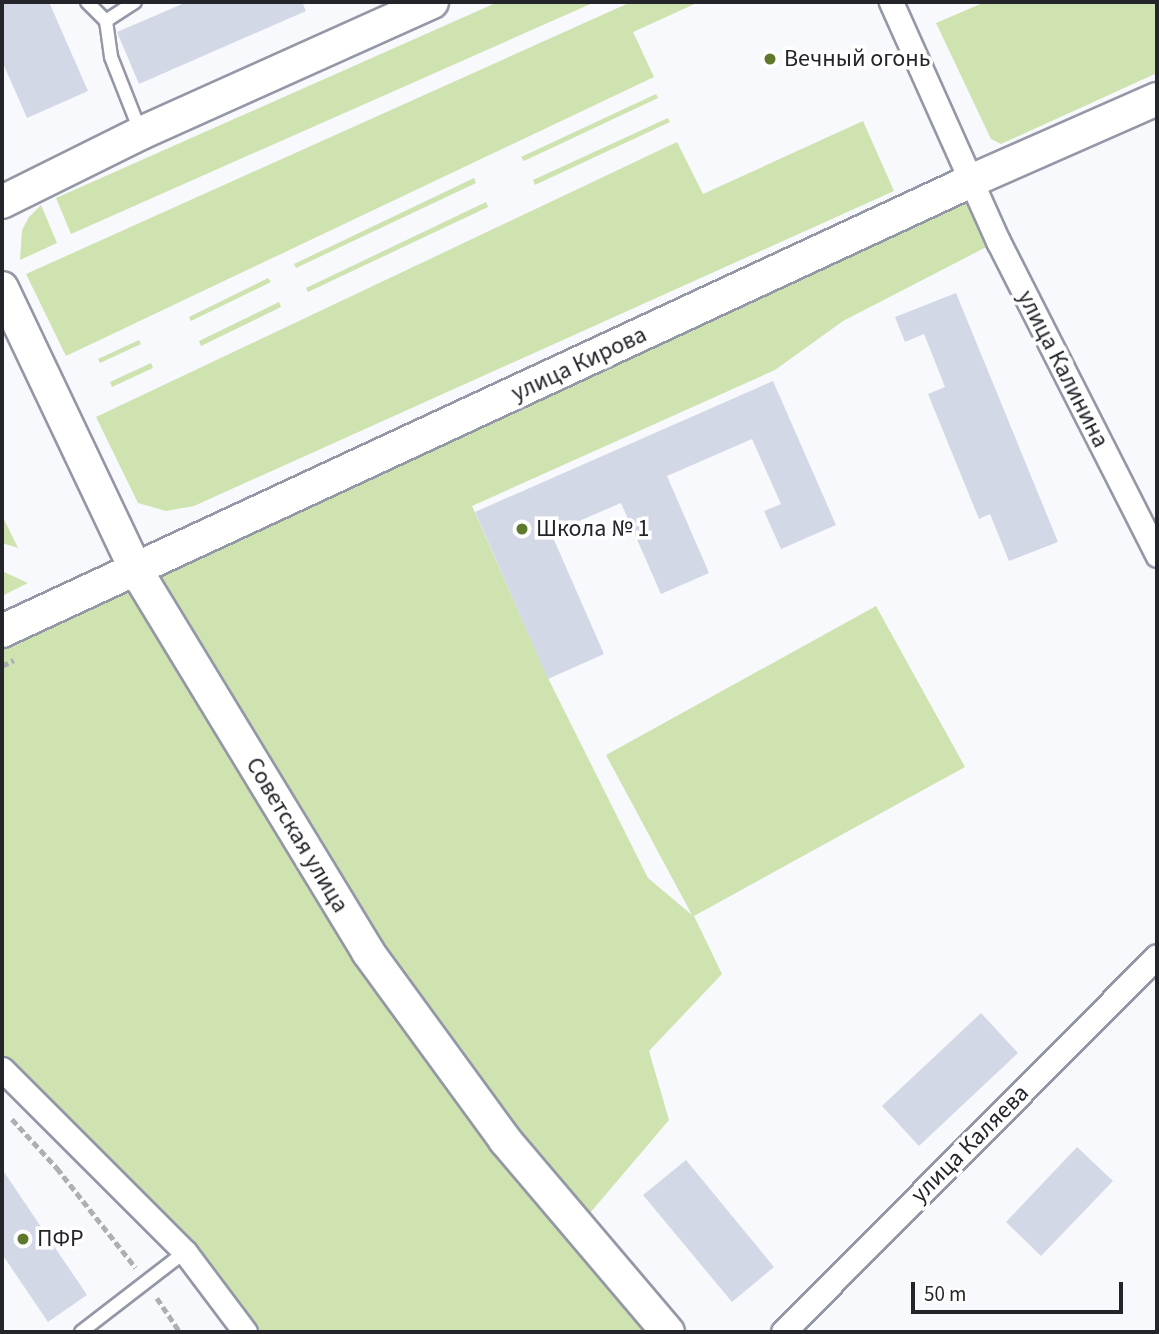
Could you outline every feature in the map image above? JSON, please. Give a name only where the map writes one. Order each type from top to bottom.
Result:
[{"type":"street","points":[[2,202],[141,133],[432,2]]},
{"type":"street","name":"улица Калинина","points":[[891,2],[971,181],[1157,555]]},
{"type":"street","name":"улица Кирова","points":[[2,631],[971,181],[1157,99]]},
{"type":"street","name":"Советская улица","points":[[2,288],[136,570],[368,952],[505,1140],[668,1332]]},
{"type":"street","name":"улица Каляева","points":[[783,1332],[1157,956]]},
{"type":"street","points":[[3,1072],[186,1252],[245,1332]]},
{"type":"lane","points":[[87,2],[106,21],[111,57],[141,133]]},
{"type":"lane","points":[[106,21],[135,2]]},
{"type":"lane","points":[[81,1332],[145,1280],[186,1252]]},
{"type":"path","points":[[11,1118],[57,1168],[145,1280],[180,1332]]},
{"type":"green space","points":[[498,2],[595,2],[71,234],[56,198]]},
{"type":"green space","points":[[631,2],[699,2],[633,32],[654,77],[66,356],[26,274]]},
{"type":"green space","points":[[985,2],[1157,2],[1157,73],[1001,144],[991,139],[936,23]]},
{"type":"green space","points":[[656,94],[658,98],[524,161],[521,157]]},
{"type":"green space","points":[[668,118],[670,122],[535,185],[533,180]]},
{"type":"green space","points":[[863,121],[894,191],[194,506],[166,511],[138,503],[96,417],[677,142],[703,194]]},
{"type":"green space","points":[[474,178],[476,183],[296,268],[294,264]]},
{"type":"green space","points":[[971,181],[998,241],[843,321],[775,370],[472,506],[548,678],[648,878],[692,915],[606,755],[876,606],[965,767],[694,916],[722,974],[649,1051],[669,1120],[579,1226],[668,1332],[245,1332],[2,1069],[2,631]]},
{"type":"green space","points":[[486,202],[488,207],[308,292],[306,288]]},
{"type":"green space","points":[[41,205],[57,243],[20,260],[22,230],[29,217]]},
{"type":"green space","points":[[268,278],[271,282],[191,321],[189,317]]},
{"type":"green space","points":[[279,302],[281,307],[201,346],[199,341]]},
{"type":"green space","points":[[139,340],[141,344],[100,363],[98,359]]},
{"type":"green space","points":[[151,363],[153,368],[112,387],[110,382]]},
{"type":"green space","points":[[2,515],[18,548],[2,543]]},
{"type":"green space","points":[[2,571],[28,583],[2,596]]},
{"type":"building","points":[[2,2],[49,2],[88,91],[27,118],[2,61]]},
{"type":"building","points":[[187,2],[302,2],[306,11],[139,84],[117,32]]},
{"type":"building","points":[[956,293],[1058,542],[1009,561],[990,514],[979,519],[928,394],[945,387],[924,334],[905,342],[895,317]]},
{"type":"building","name":"Школа № 1","points":[[773,381],[836,525],[781,549],[764,511],[781,504],[752,439],[667,476],[709,573],[661,594],[621,503],[551,533],[604,654],[548,679],[475,512]]},
{"type":"building","points":[[981,1013],[1018,1053],[919,1146],[882,1106]]},
{"type":"building","points":[[1077,1147],[1113,1181],[1041,1256],[1006,1222]]},
{"type":"building","points":[[686,1160],[774,1267],[732,1302],[643,1195]]},
{"type":"building","points":[[2,1169],[87,1295],[48,1322],[2,1254]]},
{"type":"place","name":"Вечный огонь","points":[[770,59]]},
{"type":"place","name":"Школа № 1","points":[[522,529]]},
{"type":"place","name":"ПФР","points":[[23,1239]]}]
